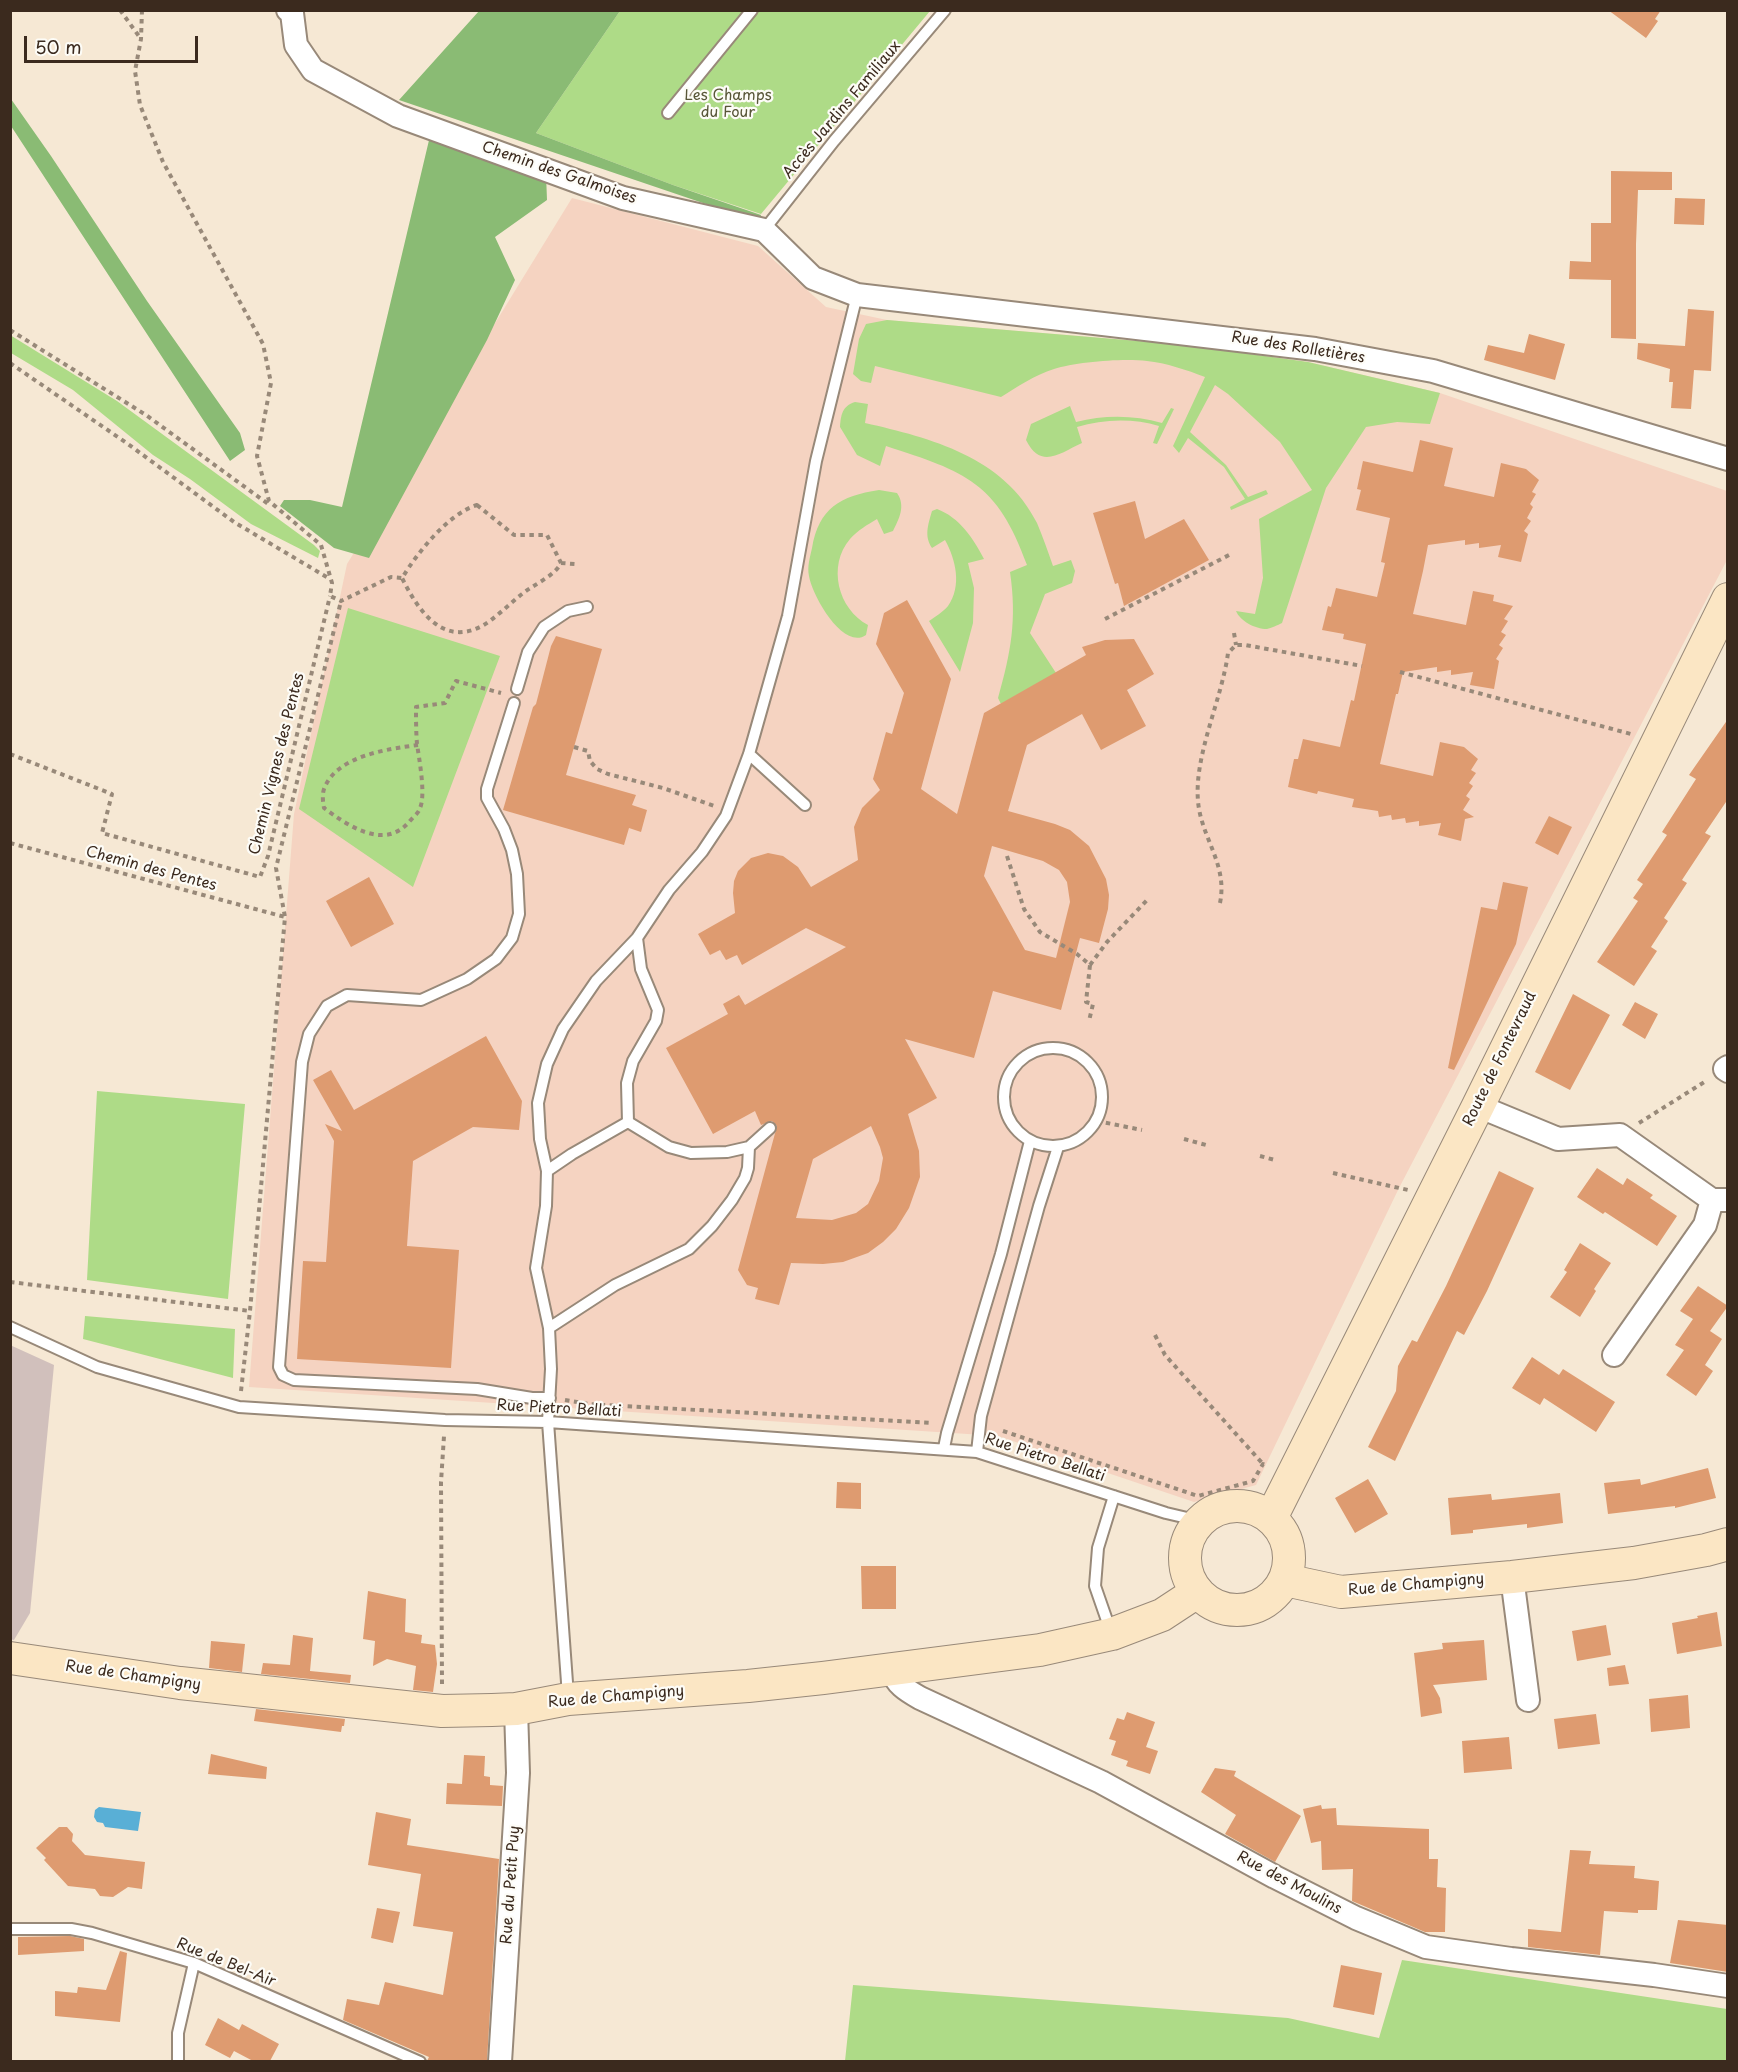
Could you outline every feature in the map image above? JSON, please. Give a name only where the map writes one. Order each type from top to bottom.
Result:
[{"type":"street","name":"Chemin des Galmoises","points":[[292,12],[296,45],[313,70],[398,116],[623,198],[764,230]]},
{"type":"street","points":[[764,230],[813,278],[857,296]]},
{"type":"street","name":"Rue des Rolletières","points":[[857,296],[1316,348],[1433,371],[1728,459]]},
{"type":"street","name":"Route de Fontevraud","points":[[1271,1518],[1478,1106],[1728,599]]},
{"type":"street","points":[[1478,1106],[1557,1139],[1620,1135],[1720,1200],[1614,1355]]},
{"type":"street","points":[[1242,1506],[1257,1510],[1271,1518],[1282,1531],[1288,1547],[1289,1564],[1284,1580],[1272,1597],[1254,1608],[1234,1610],[1214,1605],[1197,1592],[1188,1575],[1185,1556],[1189,1538],[1200,1521],[1212,1512],[1227,1507],[1242,1506]]},
{"type":"street","name":"Rue de Champigny","points":[[1284,1580],[1341,1592],[1512,1577],[1634,1563],[1728,1544]]},
{"type":"street","points":[[1512,1577],[1528,1700]]},
{"type":"street","name":"Rue de Champigny","points":[[17,1659],[180,1683],[442,1711],[516,1708],[568,1699],[747,1686],[1040,1650],[1112,1634],[1162,1616],[1197,1592]]},
{"type":"street","name":"Rue des Moulins","points":[[891,1669],[895,1681],[920,1698],[1101,1782],[1296,1887],[1401,1938],[1426,1947],[1728,1986]]},
{"type":"street","name":"Rue du Petit Puy","points":[[500,2061],[518,1773],[516,1708]]},
{"type":"lane","points":[[668,113],[752,10]]},
{"type":"lane","name":"Accès Jardins Familiaux","points":[[764,230],[834,141],[945,10]]},
{"type":"lane","points":[[568,1699],[548,1422],[551,1369],[549,1328],[536,1268],[546,1206],[547,1171],[540,1139],[538,1103],[547,1064],[563,1029],[596,981],[637,938],[669,890],[702,852],[726,816],[749,754],[788,616],[816,461],[857,296]]},
{"type":"lane","points":[[517,689],[528,652],[544,627],[568,611],[587,608]]},
{"type":"lane","points":[[514,704],[487,789],[487,798],[492,811],[504,829],[512,850],[517,874],[519,914],[512,938],[496,959],[467,979],[421,1000],[347,995],[327,1006],[309,1034],[302,1062],[279,1367],[283,1375],[294,1380],[477,1389],[532,1398],[550,1398]]},
{"type":"lane","points":[[749,754],[805,805]]},
{"type":"lane","points":[[628,1122],[627,1083],[633,1061],[656,1021],[658,1010],[642,969],[637,938]]},
{"type":"lane","points":[[1056,1047],[1073,1051],[1085,1058],[1096,1071],[1102,1087],[1103,1100],[1097,1121],[1090,1131],[1075,1142],[1058,1147],[1030,1141],[1016,1130],[1007,1116],[1003,1099],[1006,1082],[1014,1066],[1026,1056],[1042,1048],[1056,1047]]},
{"type":"lane","points":[[628,1122],[669,1147],[691,1153],[728,1152],[749,1147],[770,1128]]},
{"type":"lane","points":[[547,1171],[628,1122]]},
{"type":"lane","points":[[944,1448],[1030,1141]]},
{"type":"lane","points":[[549,1328],[615,1285],[689,1250],[712,1226],[745,1178],[749,1147]]},
{"type":"lane","points":[[977,1452],[981,1416],[1039,1206],[1058,1147]]},
{"type":"lane","name":"Rue Pietro Bellati","points":[[10,1327],[97,1367],[239,1407],[445,1420],[548,1422],[944,1448],[977,1452],[1200,1521]]},
{"type":"lane","points":[[1112,1634],[1095,1586],[1098,1548],[1114,1496]]},
{"type":"lane","name":"Rue de Bel-Air","points":[[10,1929],[71,1929],[194,1963],[420,2061]]},
{"type":"lane","points":[[178,2061],[178,2032],[194,1963]]},
{"type":"path","points":[[120,10],[141,39]]},
{"type":"path","points":[[142,10],[141,39],[135,71],[140,105],[163,162],[263,344],[271,382],[257,456],[268,501],[321,545],[331,580],[330,596],[341,600],[391,577],[402,578]]},
{"type":"path","points":[[10,330],[146,415],[294,523]]},
{"type":"path","points":[[10,363],[128,444],[234,522],[331,580]]},
{"type":"path","points":[[477,505],[514,535],[547,535],[561,563],[558,570],[538,582],[482,626],[459,634],[438,626],[419,609],[402,578],[413,561],[440,531],[464,509],[477,505]]},
{"type":"path","points":[[1105,619],[1231,554]]},
{"type":"path","points":[[561,563],[575,564]]},
{"type":"path","name":"Chemin Vignes des Pentes","points":[[10,754],[112,794],[102,833],[261,877],[330,596]]},
{"type":"path","points":[[239,1407],[250,1311],[285,917],[276,868],[341,600]]},
{"type":"path","points":[[1234,633],[1236,645]]},
{"type":"path","points":[[1236,645],[1362,666]]},
{"type":"path","points":[[1220,903],[1223,888],[1218,861],[1202,821],[1198,801],[1200,770],[1217,695],[1228,653],[1236,645]]},
{"type":"path","points":[[1400,672],[1657,741]]},
{"type":"path","points":[[417,745],[367,754],[333,773],[323,791],[324,808],[359,831],[383,836],[403,829],[420,808],[422,769],[417,745],[416,707],[445,703],[456,681],[474,685]]},
{"type":"path","points":[[574,747],[588,751],[590,761],[597,769],[608,774],[689,797],[711,805],[726,816]]},
{"type":"path","name":"Chemin des Pentes","points":[[10,843],[285,917]]},
{"type":"path","points":[[1007,856],[1024,909],[1040,932],[1077,954],[1090,965]]},
{"type":"path","points":[[1089,1021],[1093,1004],[1086,1002],[1090,965],[1107,942],[1149,898]]},
{"type":"path","points":[[1620,1135],[1727,1069]]},
{"type":"path","points":[[1097,1121],[1142,1130]]},
{"type":"path","points":[[1184,1139],[1206,1145]]},
{"type":"path","points":[[1260,1156],[1275,1160]]},
{"type":"path","points":[[1333,1173],[1399,1188]]},
{"type":"path","points":[[10,1282],[250,1311]]},
{"type":"path","points":[[1155,1335],[1165,1355],[1263,1464],[1272,1469]]},
{"type":"path","points":[[550,1398],[589,1404],[932,1423]]},
{"type":"path","points":[[442,1711],[441,1482],[445,1420]]},
{"type":"path","points":[[1003,1431],[1198,1496],[1252,1481],[1263,1464]]},
{"type":"shaded area","points":[[572,198],[758,246],[826,307],[887,320],[1186,345],[1308,362],[1440,393],[1727,491],[1727,560],[1399,1188],[1256,1485],[1194,1502],[998,1436],[249,1387],[294,814],[347,564]]},
{"type":"shaded area","points":[[10,1345],[54,1365],[30,1613],[14,1640],[10,1639]]},
{"type":"green space","points":[[479,11],[620,11],[536,133],[673,185],[761,215],[759,222],[399,100]]},
{"type":"green space","name":"Les Champs du Four","points":[[620,11],[930,11],[761,214],[673,185],[536,133]]},
{"type":"green space","points":[[11,99],[147,301],[240,433],[245,450],[230,461],[11,126]]},
{"type":"green space","points":[[430,136],[546,174],[547,200],[495,237],[515,280],[487,340],[369,558],[334,548],[280,506],[284,500],[310,500],[342,507]]},
{"type":"green space","points":[[887,320],[1186,345],[1308,362],[1440,393],[1430,424],[1397,422],[1366,427],[1326,488],[1282,623],[1269,629],[1262,629],[1244,621],[1236,611],[1255,614],[1263,578],[1259,519],[1312,490],[1280,442],[1228,394],[1215,385],[1190,432],[1226,465],[1248,497],[1266,490],[1268,494],[1231,510],[1230,507],[1245,499],[1224,467],[1188,438],[1179,453],[1173,446],[1205,377],[1162,363],[1113,360],[1054,369],[1033,378],[1001,397],[875,366],[871,383],[861,381],[853,374],[859,339],[866,324]]},
{"type":"green space","points":[[10,335],[117,401],[314,545],[320,551],[318,558],[251,524],[153,455],[73,390],[11,353]]},
{"type":"green space","points":[[855,402],[868,404],[865,423],[940,444],[985,466],[1023,500],[1037,523],[1053,566],[1071,560],[1075,571],[1072,583],[1045,594],[1030,633],[1056,673],[1001,704],[998,698],[1012,636],[1013,605],[1010,572],[1027,565],[1016,537],[1004,515],[990,498],[958,473],[886,446],[880,466],[857,455],[840,427],[843,412],[847,406]]},
{"type":"green space","points":[[1070,406],[1076,422],[1119,417],[1141,418],[1162,423],[1171,408],[1174,409],[1157,444],[1153,443],[1159,426],[1128,421],[1097,422],[1077,427],[1082,443],[1059,454],[1045,457],[1038,455],[1026,440],[1031,424]]},
{"type":"green space","points":[[879,490],[897,493],[900,498],[901,512],[893,531],[884,534],[877,519],[859,530],[850,539],[839,562],[839,586],[843,598],[849,609],[868,625],[866,635],[857,638],[839,628],[822,607],[811,585],[808,573],[809,562],[815,534],[826,514],[843,500]]},
{"type":"green space","points":[[937,509],[952,517],[965,529],[984,559],[968,563],[974,588],[973,623],[960,672],[929,621],[948,606],[956,582],[952,556],[945,540],[932,548],[928,539],[928,526],[932,511]]},
{"type":"green space","points":[[348,608],[500,656],[413,887],[299,809]]},
{"type":"green space","points":[[97,1091],[245,1104],[228,1299],[87,1280]]},
{"type":"green space","points":[[85,1316],[235,1329],[233,1378],[83,1339]]},
{"type":"green space","points":[[1402,1960],[1727,2009],[1727,2061],[845,2061],[853,1985],[1288,2018],[1379,2038]]},
{"type":"water","points":[[99,1807],[141,1812],[138,1831],[105,1827],[94,1817],[95,1810]]},
{"type":"building","points":[[1608,10],[1661,10],[1655,19],[1658,21],[1646,38]]},
{"type":"building","points":[[1611,171],[1672,172],[1672,190],[1638,190],[1636,339],[1611,338],[1611,280],[1569,279],[1570,261],[1591,262],[1591,223],[1611,223]]},
{"type":"building","points":[[1675,198],[1705,199],[1704,225],[1674,224]]},
{"type":"building","points":[[1688,309],[1714,311],[1711,371],[1694,370],[1691,409],[1671,408],[1673,382],[1669,382],[1670,369],[1637,359],[1638,343],[1685,346]]},
{"type":"building","points":[[1529,334],[1565,344],[1555,380],[1484,360],[1488,345],[1524,353]]},
{"type":"building","points":[[1420,440],[1453,448],[1444,486],[1494,497],[1501,463],[1526,469],[1539,480],[1532,492],[1536,494],[1530,504],[1533,507],[1527,518],[1531,521],[1524,531],[1528,534],[1521,562],[1498,557],[1501,545],[1479,548],[1479,543],[1465,545],[1465,540],[1428,545],[1413,614],[1466,625],[1473,591],[1494,595],[1493,601],[1513,606],[1504,619],[1508,621],[1501,632],[1506,635],[1499,645],[1503,648],[1496,659],[1499,661],[1494,689],[1470,685],[1473,672],[1451,675],[1451,670],[1437,672],[1437,667],[1403,672],[1380,764],[1433,776],[1440,742],[1464,747],[1478,759],[1471,770],[1476,773],[1469,783],[1473,786],[1466,796],[1470,799],[1463,810],[1474,817],[1465,819],[1461,841],[1438,835],[1441,823],[1419,826],[1419,821],[1406,823],[1405,818],[1392,820],[1391,815],[1379,817],[1378,811],[1352,807],[1354,799],[1288,787],[1294,759],[1298,759],[1303,739],[1340,747],[1351,700],[1354,701],[1366,644],[1343,639],[1344,634],[1322,630],[1328,606],[1331,607],[1336,588],[1377,597],[1385,563],[1381,562],[1390,518],[1356,510],[1361,490],[1357,489],[1363,461],[1413,472]]},
{"type":"building","points":[[1135,501],[1145,539],[1184,519],[1209,560],[1124,606],[1093,513]]},
{"type":"building","points":[[907,600],[951,679],[921,789],[957,814],[984,713],[1086,655],[1082,647],[1105,640],[1134,639],[1154,674],[1127,690],[1146,726],[1101,750],[1082,714],[1027,745],[1008,811],[1070,830],[1089,846],[1106,879],[1109,895],[1108,909],[1099,943],[1080,938],[1061,1010],[993,991],[974,1058],[905,1039],[937,1098],[908,1114],[919,1151],[920,1177],[909,1208],[896,1229],[868,1253],[843,1262],[791,1263],[779,1305],[755,1299],[758,1288],[747,1285],[738,1270],[777,1126],[772,1121],[761,1125],[755,1111],[713,1134],[666,1048],[728,1014],[723,1004],[739,995],[745,1005],[846,947],[806,928],[742,965],[737,955],[726,960],[720,950],[710,955],[698,934],[735,913],[734,881],[738,871],[751,858],[768,853],[783,856],[798,867],[811,887],[858,860],[854,827],[862,808],[880,790],[873,779],[886,732],[892,734],[904,693],[876,644],[884,613]],"holes":[[[992,846],[1043,861],[1059,870],[1067,882],[1070,902],[1056,958],[1025,950],[984,876]],[[871,1126],[883,1158],[879,1181],[868,1204],[856,1213],[832,1220],[796,1218],[813,1159]]]},
{"type":"building","points":[[556,636],[602,649],[566,775],[636,795],[632,805],[647,810],[641,832],[629,828],[624,845],[503,810],[533,707],[536,704],[551,646]]},
{"type":"building","points":[[1728,719],[1728,799],[1705,833],[1711,836],[1682,880],[1687,883],[1664,918],[1668,921],[1651,947],[1657,951],[1634,986],[1597,962],[1638,901],[1633,898],[1643,884],[1637,880],[1667,835],[1662,832],[1696,779],[1689,775]]},
{"type":"building","points":[[1549,816],[1572,827],[1558,855],[1535,843]]},
{"type":"building","points":[[369,877],[394,924],[351,947],[326,901]]},
{"type":"building","points":[[1503,882],[1528,887],[1516,944],[1454,1070],[1448,1068],[1481,907],[1497,910]]},
{"type":"building","points":[[1573,994],[1610,1015],[1570,1090],[1535,1072]]},
{"type":"building","points":[[1635,1002],[1658,1014],[1645,1039],[1622,1025]]},
{"type":"building","points":[[486,1036],[522,1101],[519,1130],[473,1127],[413,1161],[407,1246],[459,1250],[451,1368],[297,1359],[303,1261],[326,1262],[334,1141],[325,1124],[342,1131],[313,1080],[331,1070],[354,1110]]},
{"type":"building","points":[[1597,1168],[1623,1185],[1627,1178],[1653,1195],[1650,1198],[1677,1216],[1657,1246],[1605,1212],[1603,1214],[1577,1197]]},
{"type":"building","points":[[1499,1171],[1534,1188],[1487,1291],[1464,1335],[1457,1331],[1395,1461],[1368,1447],[1396,1391],[1398,1366],[1412,1340],[1417,1342],[1446,1286]]},
{"type":"building","points":[[1580,1243],[1611,1263],[1580,1317],[1550,1297],[1567,1272],[1564,1270]]},
{"type":"building","points":[[1698,1286],[1728,1306],[1710,1331],[1722,1339],[1705,1365],[1713,1371],[1696,1396],[1666,1375],[1684,1350],[1675,1345],[1693,1319],[1680,1311]]},
{"type":"building","points":[[1532,1357],[1559,1375],[1563,1369],[1615,1402],[1596,1432],[1544,1398],[1540,1405],[1512,1388]]},
{"type":"building","points":[[1708,1468],[1716,1498],[1675,1508],[1675,1506],[1608,1514],[1604,1483],[1640,1479],[1641,1485]]},
{"type":"building","points":[[1368,1479],[1388,1514],[1355,1533],[1335,1498]]},
{"type":"building","points":[[837,1482],[861,1483],[861,1509],[836,1508]]},
{"type":"building","points":[[1560,1493],[1563,1523],[1527,1528],[1527,1524],[1451,1535],[1448,1498],[1491,1494],[1492,1500]]},
{"type":"building","points":[[861,1566],[896,1566],[896,1609],[862,1609]]},
{"type":"building","points":[[368,1591],[406,1599],[405,1632],[422,1635],[421,1643],[435,1645],[437,1664],[433,1692],[413,1690],[416,1666],[387,1659],[373,1666],[375,1641],[363,1639]]},
{"type":"building","points":[[1717,1612],[1722,1646],[1677,1654],[1672,1623]]},
{"type":"building","points":[[1606,1625],[1611,1655],[1577,1661],[1572,1631]]},
{"type":"building","points":[[293,1635],[313,1638],[310,1671],[351,1675],[350,1683],[261,1674],[263,1663],[290,1665]]},
{"type":"building","points":[[1484,1640],[1487,1680],[1433,1685],[1440,1698],[1442,1713],[1421,1717],[1414,1653],[1443,1649],[1442,1643]]},
{"type":"building","points":[[211,1641],[245,1644],[242,1672],[209,1668]]},
{"type":"building","points":[[1625,1665],[1629,1684],[1609,1686],[1607,1668]]},
{"type":"building","points":[[1688,1695],[1690,1728],[1651,1732],[1649,1699]]},
{"type":"building","points":[[256,1709],[345,1719],[344,1726],[341,1732],[254,1721]]},
{"type":"building","points":[[1127,1712],[1155,1722],[1146,1747],[1158,1751],[1150,1774],[1126,1766],[1128,1761],[1111,1755],[1116,1741],[1109,1739],[1117,1718],[1124,1720]]},
{"type":"building","points":[[1596,1714],[1600,1744],[1558,1749],[1554,1719]]},
{"type":"building","points":[[1509,1737],[1512,1769],[1464,1773],[1462,1741]]},
{"type":"building","points":[[211,1754],[267,1767],[266,1779],[208,1774]]},
{"type":"building","points":[[464,1755],[485,1756],[484,1776],[490,1777],[490,1785],[503,1786],[502,1806],[446,1804],[447,1783],[462,1784]]},
{"type":"building","points":[[1215,1768],[1236,1771],[1234,1776],[1301,1816],[1275,1862],[1225,1834],[1236,1815],[1201,1792]]},
{"type":"building","points":[[1321,1805],[1322,1809],[1336,1808],[1337,1825],[1429,1829],[1429,1859],[1438,1859],[1437,1887],[1446,1888],[1445,1932],[1425,1932],[1352,1901],[1353,1869],[1322,1870],[1321,1841],[1311,1843],[1303,1809]]},
{"type":"building","points":[[376,1812],[411,1819],[407,1845],[499,1859],[487,2061],[427,2061],[429,2057],[343,2020],[347,1999],[379,2005],[385,1982],[443,1995],[453,1932],[413,1926],[421,1874],[368,1865]]},
{"type":"building","points":[[59,1827],[67,1827],[73,1834],[72,1841],[85,1855],[145,1862],[142,1889],[128,1887],[113,1897],[100,1896],[95,1889],[68,1886],[36,1848]]},
{"type":"building","points":[[1570,1850],[1591,1851],[1589,1864],[1635,1866],[1634,1878],[1659,1881],[1657,1910],[1638,1910],[1638,1913],[1604,1911],[1600,1955],[1528,1947],[1528,1929],[1561,1932]]},
{"type":"building","points":[[377,1908],[400,1912],[393,1943],[371,1938]]},
{"type":"building","points":[[1678,1920],[1728,1925],[1728,1972],[1670,1963]]},
{"type":"building","points":[[70,1936],[84,1939],[84,1951],[18,1955],[18,1937]]},
{"type":"building","points":[[120,1951],[127,1953],[120,2022],[55,2016],[55,1991],[77,1993],[78,1987],[106,1990]]},
{"type":"building","points":[[1341,1965],[1382,1973],[1374,2015],[1333,2007]]},
{"type":"building","points":[[218,2018],[239,2030],[242,2024],[279,2044],[270,2061],[253,2061],[234,2051],[230,2058],[205,2045]]}]
